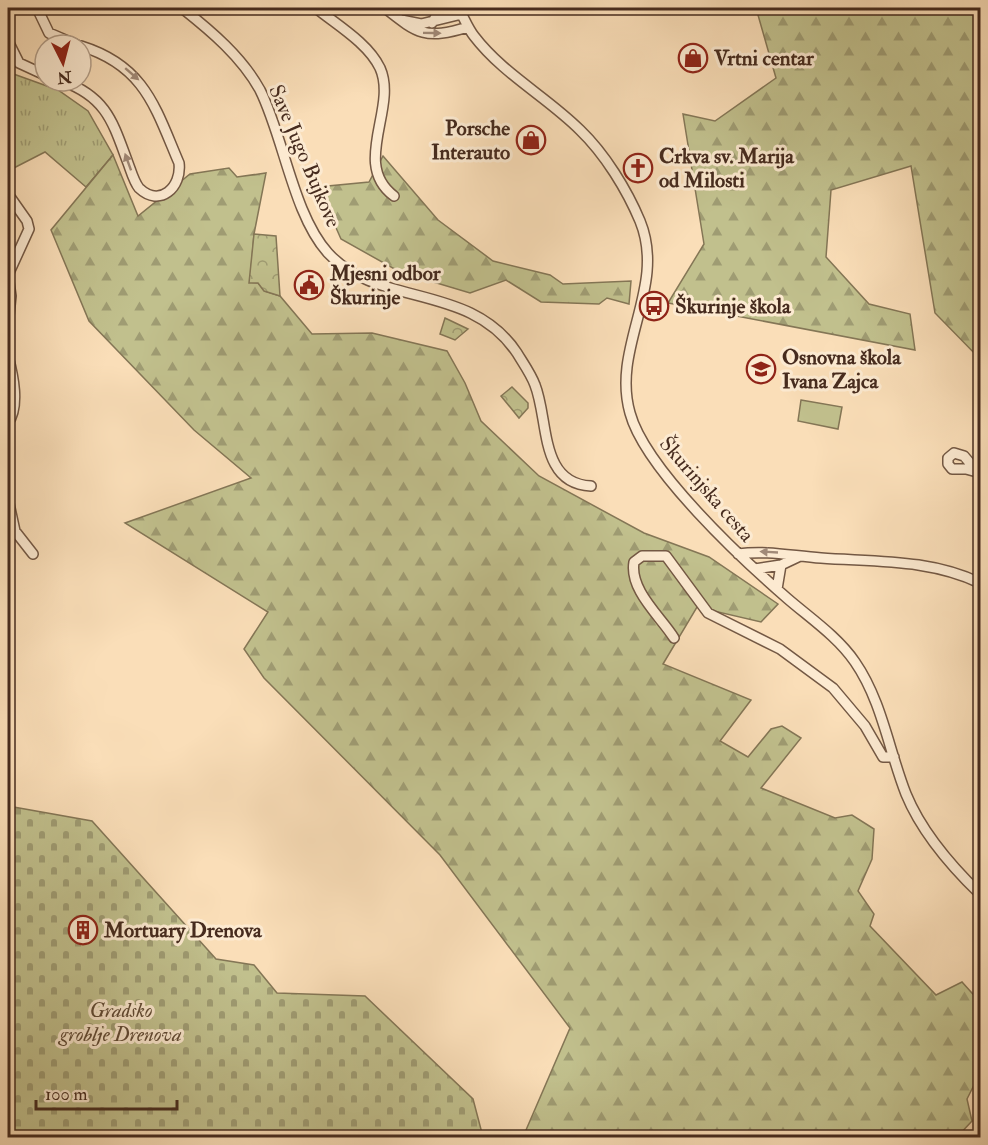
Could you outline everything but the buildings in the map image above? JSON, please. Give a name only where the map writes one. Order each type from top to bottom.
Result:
[{"type":"street","points":[[37,8],[49,33]]},
{"type":"street","name":"Save Jugo Bujkove","points":[[182,8],[241,62],[259,90],[305,214],[328,252],[348,271],[377,283],[447,302],[489,324],[515,351],[535,384],[543,415],[548,453],[558,470],[580,486],[591,486]]},
{"type":"street","points":[[316,8],[360,43],[380,69],[384,86],[374,155],[382,184],[394,196]]},
{"type":"street","points":[[385,8],[422,33],[445,33],[468,27]]},
{"type":"street","points":[[432,22],[441,8]]},
{"type":"street","points":[[399,19],[422,24],[460,11]]},
{"type":"street","name":"Škurinjska cesta","points":[[460,11],[468,27],[496,59],[582,131],[607,163],[640,221],[648,247],[646,289],[626,357],[624,384],[630,414],[641,440],[658,464],[738,554],[835,640],[855,661],[870,690],[906,795],[941,852],[981,894]]},
{"type":"street","points":[[8,41],[19,63],[33,69]]},
{"type":"street","points":[[87,93],[105,107],[118,132],[139,188],[150,194],[163,194],[172,189],[180,176],[179,163],[140,81],[113,59],[93,51]]},
{"type":"street","points":[[8,194],[27,221],[29,229],[8,275],[11,296],[8,325]]},
{"type":"street","points":[[8,356],[13,378],[13,411],[8,423]]},
{"type":"street","points":[[8,499],[15,531],[33,554]]},
{"type":"street","points":[[738,554],[765,551],[800,556],[922,565],[955,572],[981,583]]},
{"type":"street","points":[[674,638],[640,590],[633,567],[637,558],[666,556],[708,613],[780,649],[833,688],[865,726],[883,757],[894,758]]},
{"type":"street","points":[[755,569],[781,565],[800,556]]},
{"type":"street","points":[[777,589],[781,565]]},
{"type":"green space","points":[[756,8],[980,8],[980,359],[935,313],[911,166],[831,190],[826,257],[869,304],[910,314],[915,350],[668,303],[704,244],[683,114],[715,121],[776,78]]},
{"type":"green space","points":[[8,72],[33,81],[33,93],[62,93],[88,111],[113,155],[86,187],[45,152],[8,171]]},
{"type":"green space","points":[[113,155],[138,216],[190,174],[229,168],[237,177],[266,173],[254,234],[250,282],[258,283],[265,291],[280,296],[312,334],[372,333],[447,351],[465,383],[481,421],[539,476],[644,533],[709,557],[778,604],[761,622],[697,607],[663,664],[751,700],[720,741],[748,757],[771,729],[782,726],[801,738],[761,788],[835,818],[852,815],[874,829],[872,859],[858,891],[874,914],[870,926],[936,995],[962,982],[980,1002],[980,1073],[967,1099],[972,1121],[957,1137],[523,1137],[570,1028],[440,855],[264,678],[244,649],[268,612],[125,523],[251,478],[194,430],[89,321],[51,230]]},
{"type":"green space","points":[[383,156],[438,220],[493,261],[550,275],[563,284],[631,281],[629,304],[607,298],[599,304],[541,302],[506,280],[470,293],[400,272],[341,239],[318,187],[369,182]]},
{"type":"green space","points":[[254,234],[276,236],[280,296],[264,291],[258,283],[249,283]]},
{"type":"green space","points":[[445,318],[468,329],[455,340],[440,334]]},
{"type":"green space","points":[[512,387],[528,403],[528,408],[519,418],[501,396]]},
{"type":"green space","points":[[801,400],[842,407],[838,429],[798,421]]},
{"type":"green space","name":"Gradsko groblje Drenova","points":[[8,806],[92,821],[216,959],[254,965],[277,993],[365,996],[473,1099],[483,1137],[8,1137]]},
{"type":"place","name":"Vrtni centar","points":[[693,58]]},
{"type":"place","name":"Porsche Interauto","points":[[531,140]]},
{"type":"place","name":"Crkva sv. Marija od Milosti","points":[[638,168]]},
{"type":"place","name":"Mjesni odbor Škurinje","points":[[309,285]]},
{"type":"place","name":"Škurinje škola","points":[[654,306]]},
{"type":"place","name":"Osnovna škola Ivana Zajca","points":[[761,369]]},
{"type":"place","name":"Mortuary Drenova","points":[[83,930]]}]
